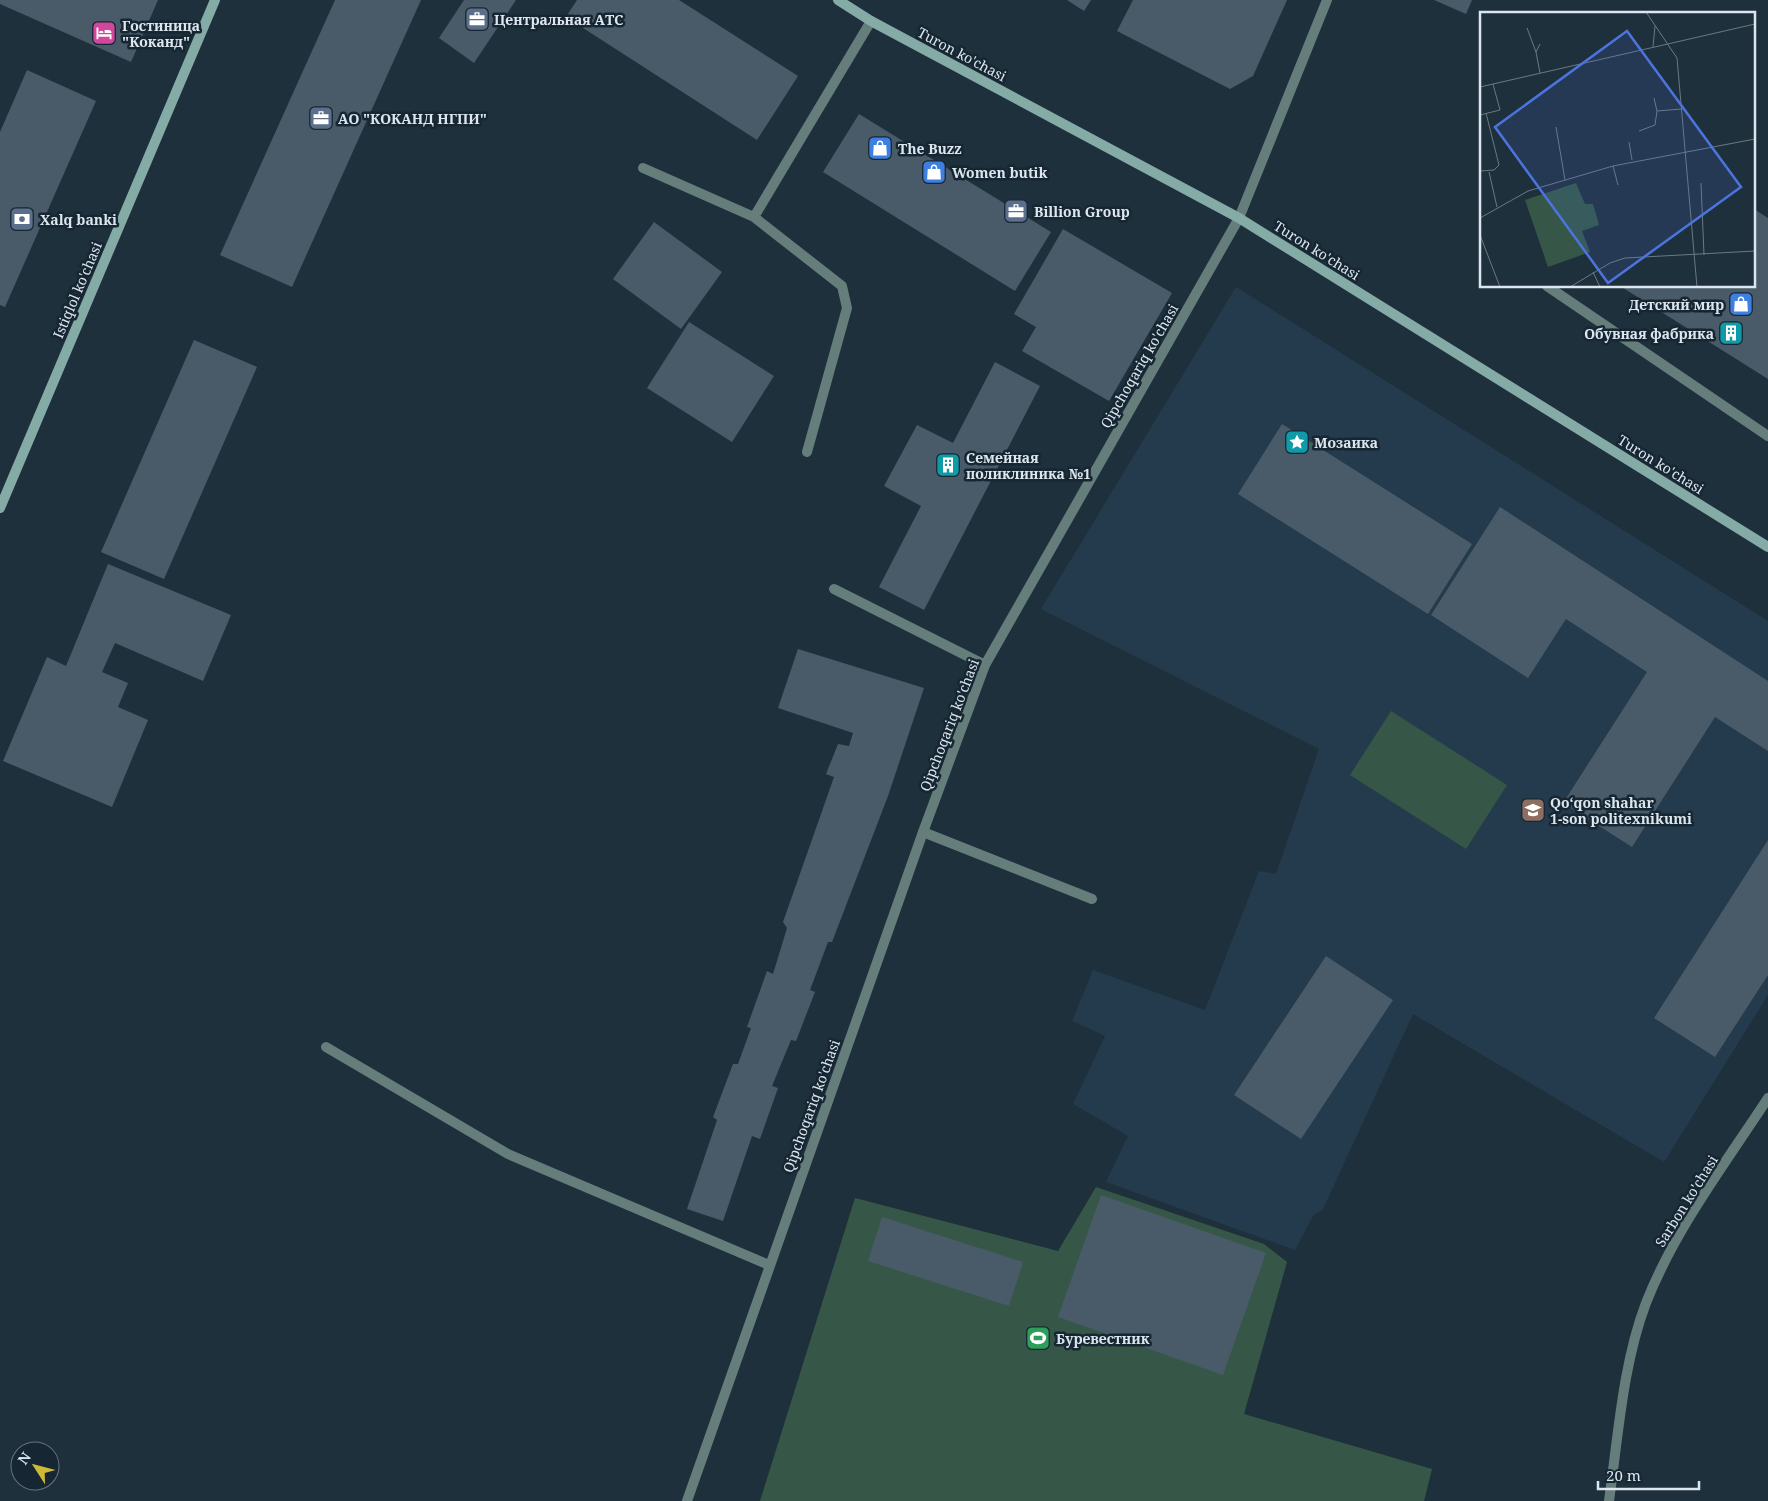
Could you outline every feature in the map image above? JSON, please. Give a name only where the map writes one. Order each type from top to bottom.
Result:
[{"type":"main road","name":"Istiqlol ko'chasi","points":[[0,508],[215,0]]},
{"type":"main road","name":"Turon ko'chasi","points":[[838,0],[871,21],[1239,218],[1768,547]]},
{"type":"street","name":"Qipchoqariq ko'chasi","points":[[687,1501],[923,832],[985,665],[1239,218],[1327,0]]},
{"type":"street","points":[[754,217],[871,21]]},
{"type":"street","points":[[643,168],[754,217],[842,286],[847,308],[807,452]]},
{"type":"street","points":[[1550,288],[1768,436]]},
{"type":"street","points":[[834,589],[985,665]]},
{"type":"street","points":[[923,832],[1092,899]]},
{"type":"street","points":[[326,1047],[508,1154],[769,1265]]},
{"type":"street","name":"Sarbon ko'chasi","points":[[1609,1501],[1627,1377],[1646,1304],[1672,1247],[1768,1098]]},
{"type":"shaded area","name":"Qoʻqon shahar 1-son politexnikumi","points":[[1236,287],[1768,621],[1768,995],[1664,1162],[1413,1014],[1323,1209],[1313,1216],[1295,1250],[1106,1182],[1128,1136],[1073,1104],[1105,1036],[1072,1021],[1093,970],[1205,1010],[1259,871],[1276,874],[1319,749],[1041,609]]},
{"type":"green space","points":[[1391,711],[1507,785],[1466,849],[1350,775]]},
{"type":"green space","name":"Буревестник","points":[[1096,1187],[1264,1244],[1287,1262],[1244,1414],[1432,1469],[1424,1501],[760,1501],[855,1198],[1058,1251]]},
{"type":"building","name":"Гостиница \"Коканд\"","points":[[0,0],[158,0],[131,62],[0,4]]},
{"type":"building","points":[[335,0],[421,0],[292,287],[220,255]]},
{"type":"building","name":"Центральная АТС","points":[[464,0],[516,0],[474,63],[439,38]]},
{"type":"building","points":[[577,0],[679,0],[798,76],[757,140],[566,17]]},
{"type":"building","points":[[1067,0],[1091,0],[1084,11]]},
{"type":"building","points":[[1133,0],[1287,0],[1253,76],[1230,89],[1117,31]]},
{"type":"building","points":[[1434,0],[1472,0],[1466,14]]},
{"type":"building","name":"Xalq banki","points":[[27,70],[96,101],[5,307],[0,305],[0,132]]},
{"type":"building","points":[[859,114],[1051,232],[1015,291],[823,172]]},
{"type":"building","name":"Обувная фабрика","points":[[1756,210],[1768,218],[1768,379],[1623,288],[1756,288]]},
{"type":"building","points":[[654,222],[722,272],[681,329],[613,279]]},
{"type":"building","points":[[1063,229],[1172,293],[1109,401],[1022,351],[1036,327],[1014,314]]},
{"type":"building","points":[[689,322],[774,376],[732,442],[647,388]]},
{"type":"building","points":[[194,340],[257,367],[164,579],[101,552]]},
{"type":"building","name":"Семейная поликлиника №1","points":[[995,362],[1040,386],[924,610],[879,587],[921,506],[884,486],[917,425],[953,443]]},
{"type":"building","points":[[1282,424],[1472,544],[1428,614],[1238,494]]},
{"type":"building","points":[[1500,507],[1768,681],[1768,751],[1715,717],[1632,847],[1563,803],[1647,672],[1566,619],[1528,678],[1431,615]]},
{"type":"building","points":[[108,564],[231,615],[203,681],[115,643],[102,672],[128,683],[118,707],[148,720],[112,807],[3,761],[47,657],[66,666]]},
{"type":"building","points":[[798,649],[924,688],[888,796],[832,942],[828,942],[810,990],[815,992],[796,1041],[791,1040],[772,1086],[778,1088],[760,1139],[752,1136],[723,1221],[687,1209],[717,1120],[713,1117],[733,1064],[738,1064],[751,1028],[747,1027],[767,971],[773,974],[787,928],[783,922],[834,777],[826,774],[838,744],[849,746],[853,733],[778,708]]},
{"type":"building","points":[[1768,840],[1768,975],[1715,1057],[1654,1018]]},
{"type":"building","points":[[1326,956],[1393,1000],[1301,1139],[1234,1095]]},
{"type":"building","points":[[1101,1195],[1266,1253],[1223,1375],[1058,1317]]},
{"type":"building","points":[[882,1217],[1023,1262],[1009,1306],[868,1261]]},
{"type":"place","name":"Центральная АТС","points":[[477,19]]},
{"type":"place","name":"Гостиница \"Коканд\"","points":[[104,33]]},
{"type":"place","name":"АО \"КОКАНД НГПИ\"","points":[[321,118]]},
{"type":"place","name":"The Buzz","points":[[880,148]]},
{"type":"place","name":"Women butik","points":[[934,172]]},
{"type":"place","name":"Billion Group","points":[[1016,211]]},
{"type":"place","name":"Xalq banki","points":[[22,219]]},
{"type":"place","name":"Детский мир","points":[[1741,304]]},
{"type":"place","name":"Обувная фабрика","points":[[1731,333]]},
{"type":"place","name":"Мозаика","points":[[1297,442]]},
{"type":"place","name":"Семейная поликлиника №1","points":[[948,465]]},
{"type":"place","name":"Qoʻqon shahar 1-son politexnikumi","points":[[1533,810]]},
{"type":"place","name":"Буревестник","points":[[1038,1338]]}]
